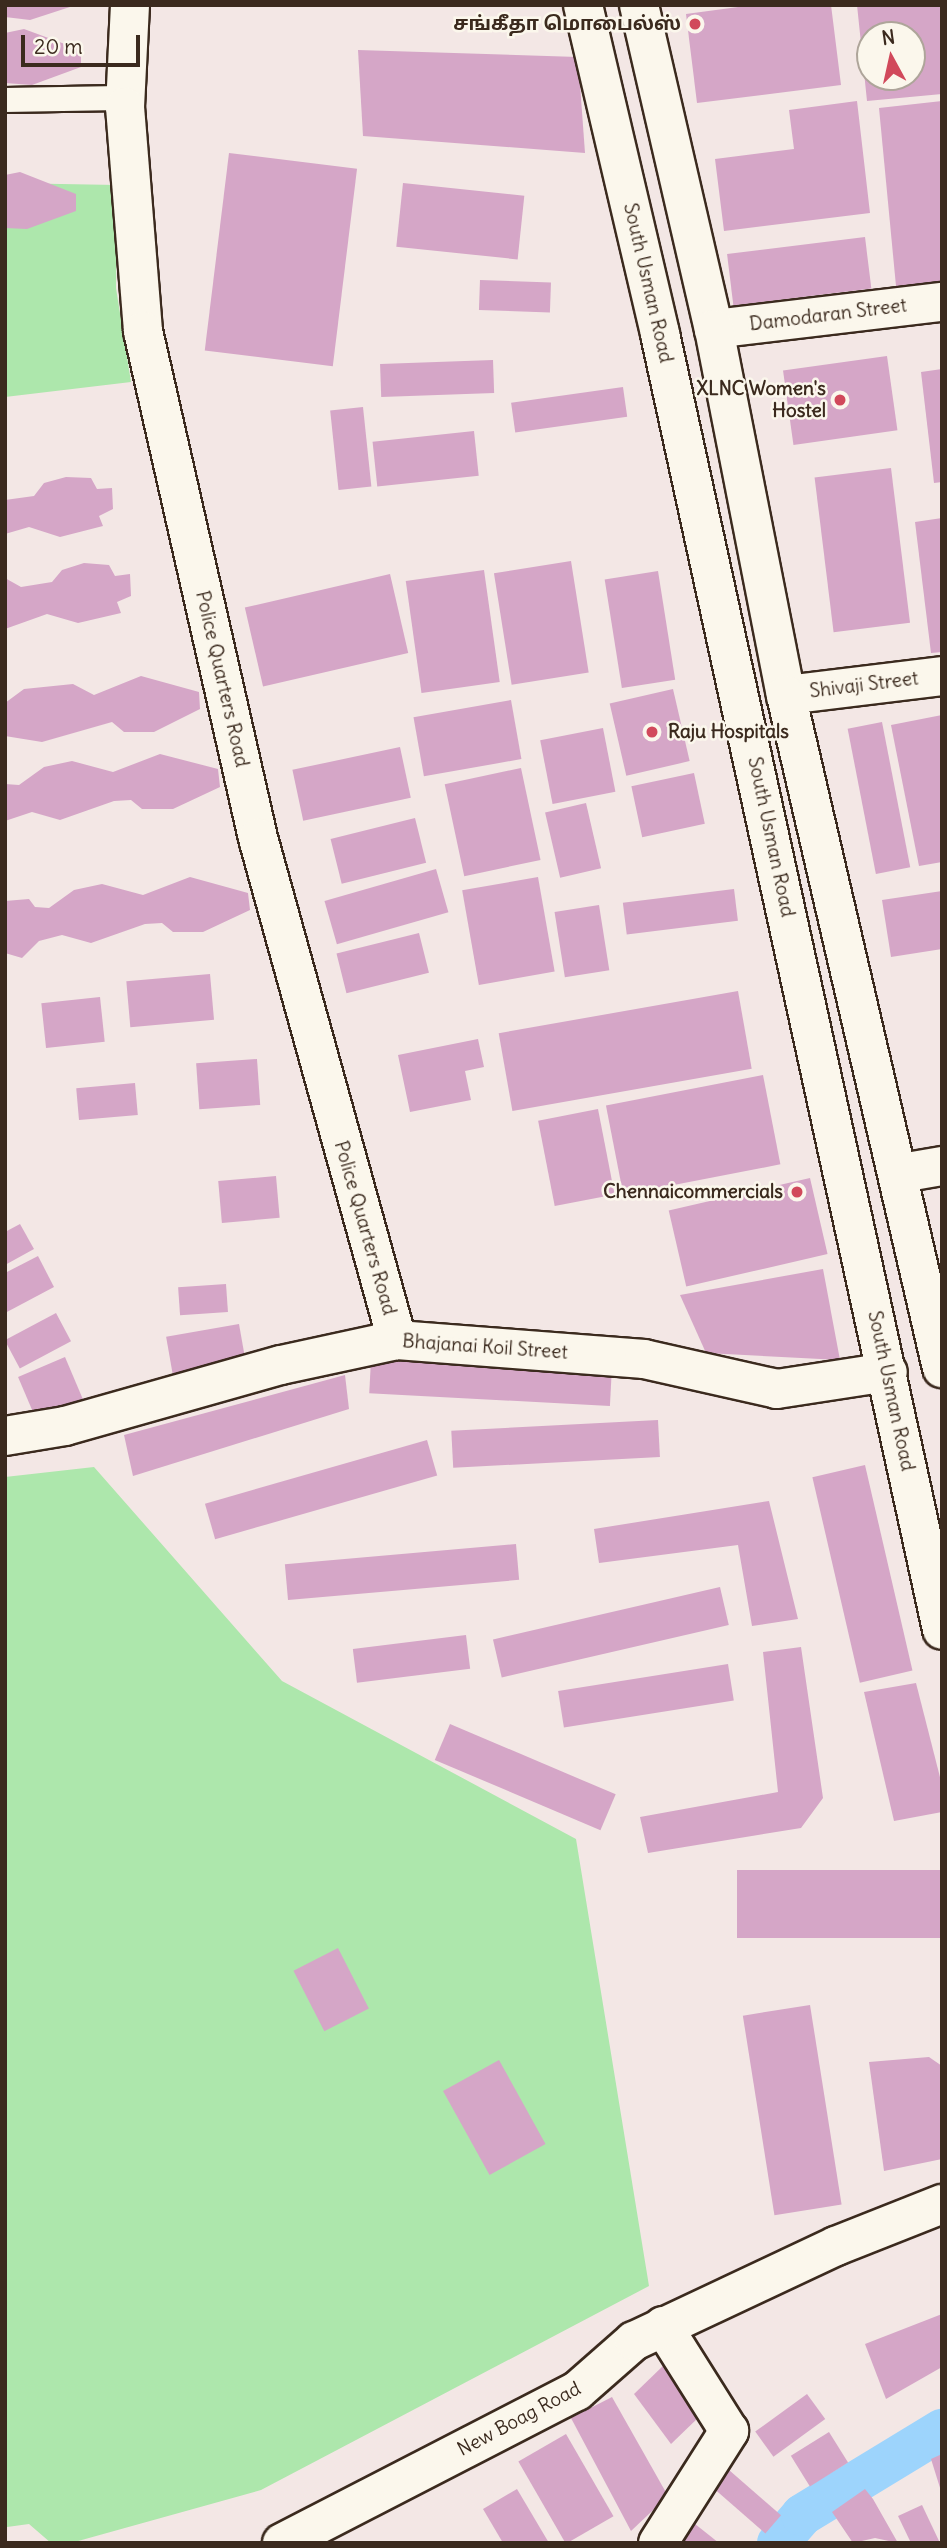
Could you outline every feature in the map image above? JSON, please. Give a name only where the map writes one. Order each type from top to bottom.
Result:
[{"type":"main road","name":"Police Quarters Road","points":[[130,5],[125,107],[143,331],[258,838],[397,1340]]},
{"type":"main road","name":"South Usman Road","points":[[583,5],[888,1372],[942,1630]]},
{"type":"main road","points":[[604,5],[623,64],[942,1547]]},
{"type":"main road","points":[[639,5],[714,329],[786,695],[901,1173],[942,1368]]},
{"type":"main road","name":"Damodaran Street","points":[[714,329],[942,302]]},
{"type":"main road","name":"Shivaji Street","points":[[786,695],[942,676]]},
{"type":"main road","points":[[901,1173],[942,1166]]},
{"type":"main road","name":"Bhajanai Koil Street","points":[[5,1436],[65,1426],[281,1365],[397,1340],[644,1359],[777,1389],[888,1372]]},
{"type":"main road","name":"New Boag Road","points":[[282,2543],[577,2391],[634,2341],[663,2326],[942,2204]]},
{"type":"main road","points":[[658,2543],[729,2431],[663,2326]]},
{"type":"lane","points":[[5,100],[120,98],[125,107]]},
{"type":"green space","points":[[5,183],[117,185],[116,288],[131,382],[5,397]]},
{"type":"green space","points":[[94,1467],[282,1681],[576,1839],[649,2286],[261,2490],[71,2543],[51,2543],[29,2524],[7,2527],[5,2543],[5,1477]]},
{"type":"building","points":[[5,5],[73,6],[30,20],[5,17]]},
{"type":"building","points":[[753,5],[831,5],[841,85],[697,103],[686,14]]},
{"type":"building","points":[[857,5],[942,5],[942,94],[867,101],[866,91],[926,91],[926,21],[859,21]]},
{"type":"building","points":[[24,29],[81,50],[81,67],[32,85],[5,83],[5,33]]},
{"type":"building","points":[[358,50],[578,57],[585,153],[363,136]]},
{"type":"building","points":[[857,101],[870,213],[724,231],[715,159],[794,149],[789,110]]},
{"type":"building","points":[[942,101],[942,281],[896,286],[879,108]]},
{"type":"building","points":[[229,153],[357,169],[333,366],[205,351]]},
{"type":"building","points":[[20,172],[76,194],[76,211],[27,229],[5,228],[5,175]]},
{"type":"building","points":[[403,183],[524,196],[518,259],[396,247]]},
{"type":"building","points":[[865,237],[871,289],[733,306],[727,254]]},
{"type":"building","points":[[480,280],[551,282],[550,312],[479,310]]},
{"type":"building","name":"XLNC Women's Hostel","points":[[887,356],[897,430],[793,445],[783,371]]},
{"type":"building","points":[[493,360],[494,393],[381,397],[380,364]]},
{"type":"building","points":[[942,369],[942,482],[934,483],[921,372]]},
{"type":"building","points":[[623,387],[627,417],[515,432],[511,403]]},
{"type":"building","points":[[363,407],[371,487],[339,490],[330,410]]},
{"type":"building","points":[[474,431],[479,476],[377,486],[373,442]]},
{"type":"building","points":[[891,468],[910,623],[834,632],[815,477]]},
{"type":"building","points":[[66,477],[91,478],[97,489],[112,488],[113,509],[99,516],[103,526],[60,537],[29,527],[5,534],[5,500],[34,496],[44,483]]},
{"type":"building","points":[[942,518],[942,652],[931,653],[915,522]]},
{"type":"building","points":[[571,561],[589,673],[512,685],[494,573]]},
{"type":"building","points":[[84,563],[109,565],[115,576],[130,574],[131,596],[117,602],[121,613],[78,623],[47,614],[5,629],[5,578],[21,587],[52,582],[62,570]]},
{"type":"building","points":[[484,570],[500,682],[421,693],[406,581]]},
{"type":"building","points":[[658,571],[675,680],[622,688],[605,579]]},
{"type":"building","points":[[390,574],[408,653],[263,686],[245,608]]},
{"type":"building","points":[[141,676],[199,692],[200,709],[154,732],[124,732],[112,722],[42,742],[5,736],[5,703],[24,689],[73,684],[94,695]]},
{"type":"building","points":[[673,689],[690,761],[626,776],[610,704]]},
{"type":"building","points":[[511,700],[521,759],[424,776],[414,717]]},
{"type":"building","points":[[942,715],[942,862],[919,866],[891,725]]},
{"type":"building","points":[[882,722],[910,867],[876,874],[848,729]]},
{"type":"building","points":[[603,728],[615,792],[553,804],[540,740]]},
{"type":"building","points":[[400,747],[411,798],[303,821],[292,770]]},
{"type":"building","points":[[160,754],[218,769],[220,787],[173,809],[142,809],[131,800],[114,801],[60,820],[32,812],[5,821],[5,784],[19,785],[44,767],[72,761],[113,772]]},
{"type":"building","points":[[521,768],[541,860],[464,876],[445,784]]},
{"type":"building","points":[[694,773],[705,824],[642,837],[631,786]]},
{"type":"building","points":[[586,803],[601,868],[560,878],[545,812]]},
{"type":"building","points":[[415,818],[426,863],[342,884],[331,839]]},
{"type":"building","points":[[436,869],[448,912],[337,944],[324,901]]},
{"type":"building","points":[[190,877],[248,893],[250,910],[203,932],[173,932],[162,923],[145,924],[91,943],[62,935],[39,941],[22,958],[5,953],[5,901],[29,899],[35,907],[49,908],[74,890],[102,884],[143,895]]},
{"type":"building","points":[[538,877],[555,972],[479,985],[462,890]]},
{"type":"building","points":[[734,889],[738,921],[627,934],[623,903]]},
{"type":"building","points":[[942,891],[942,949],[891,957],[882,900]]},
{"type":"building","points":[[599,905],[609,970],[565,977],[555,912]]},
{"type":"building","points":[[419,933],[429,973],[346,993],[337,954]]},
{"type":"building","points":[[210,974],[214,1020],[130,1027],[126,981]]},
{"type":"building","points":[[738,991],[752,1069],[512,1111],[499,1033]]},
{"type":"building","points":[[100,997],[105,1042],[46,1048],[41,1003]]},
{"type":"building","points":[[478,1039],[484,1067],[465,1071],[471,1100],[410,1112],[398,1055]]},
{"type":"building","points":[[257,1059],[260,1105],[199,1109],[196,1063]]},
{"type":"building","points":[[763,1075],[780,1164],[623,1195],[606,1106]]},
{"type":"building","points":[[135,1083],[138,1115],[79,1120],[76,1088]]},
{"type":"building","points":[[598,1109],[615,1194],[555,1206],[538,1121]]},
{"type":"building","points":[[276,1176],[280,1218],[222,1223],[218,1181]]},
{"type":"building","points":[[810,1178],[828,1254],[686,1287],[669,1211]]},
{"type":"building","points":[[20,1224],[34,1249],[5,1265],[5,1232]]},
{"type":"building","points":[[38,1256],[54,1287],[5,1313],[5,1273]]},
{"type":"building","points":[[823,1269],[840,1360],[706,1353],[680,1295]]},
{"type":"building","points":[[226,1284],[228,1312],[180,1315],[178,1287]]},
{"type":"building","points":[[56,1313],[71,1341],[20,1368],[5,1340]]},
{"type":"building","points":[[239,1324],[247,1368],[174,1381],[166,1337]]},
{"type":"building","points":[[371,1353],[612,1366],[610,1406],[369,1393]]},
{"type":"building","points":[[65,1357],[84,1401],[37,1421],[18,1377]]},
{"type":"building","points":[[345,1375],[349,1409],[133,1476],[124,1435]]},
{"type":"building","points":[[658,1420],[660,1457],[453,1468],[451,1431]]},
{"type":"building","points":[[427,1440],[437,1476],[215,1539],[205,1504]]},
{"type":"building","points":[[865,1465],[912,1671],[860,1683],[812,1477]]},
{"type":"building","points":[[769,1501],[798,1619],[752,1626],[738,1545],[599,1563],[594,1529]]},
{"type":"building","points":[[516,1544],[519,1580],[288,1600],[285,1564]]},
{"type":"building","points":[[720,1587],[729,1625],[502,1677],[493,1639]]},
{"type":"building","points":[[466,1635],[470,1669],[357,1683],[353,1649]]},
{"type":"building","points":[[801,1647],[823,1798],[801,1828],[648,1853],[640,1817],[778,1792],[763,1652]]},
{"type":"building","points":[[728,1664],[734,1701],[564,1727],[558,1691]]},
{"type":"building","points":[[916,1683],[942,1785],[942,1812],[894,1821],[864,1692]]},
{"type":"building","points":[[450,1724],[616,1794],[600,1830],[435,1760]]},
{"type":"building","points":[[737,1870],[942,1870],[942,1938],[737,1938]]},
{"type":"building","points":[[338,1948],[369,2009],[324,2031],[293,1971]]},
{"type":"building","points":[[810,2005],[842,2205],[774,2215],[743,2016]]},
{"type":"building","points":[[929,2057],[942,2066],[942,2159],[884,2171],[869,2062]]},
{"type":"building","points":[[499,2060],[546,2144],[490,2175],[443,2091]]},
{"type":"building","points":[[942,2314],[942,2367],[886,2399],[865,2344]]},
{"type":"building","points":[[665,2364],[699,2417],[671,2444],[634,2394]]},
{"type":"building","points":[[807,2394],[825,2419],[773,2457],[755,2432]]},
{"type":"building","points":[[612,2397],[668,2496],[631,2531],[571,2418]]},
{"type":"building","points":[[829,2432],[848,2463],[810,2486],[791,2456]]},
{"type":"building","points":[[566,2434],[614,2516],[565,2543],[518,2462]]},
{"type":"building","points":[[942,2454],[942,2491],[941,2491],[931,2459]]},
{"type":"building","points":[[729,2470],[781,2515],[765,2533],[713,2488]]},
{"type":"building","points":[[517,2489],[549,2543],[503,2543],[483,2509]]},
{"type":"building","points":[[865,2489],[898,2543],[875,2538],[853,2543],[832,2512]]},
{"type":"building","points":[[922,2505],[940,2543],[911,2543],[898,2516]]},
{"type":"building","points":[[690,2520],[719,2543],[673,2543]]},
{"type":"waterway","points":[[778,2543],[802,2515],[942,2430]]},
{"type":"place","name":"சங்கீதா மொபைல்ஸ்","points":[[695,24]]},
{"type":"place","name":"XLNC Women's Hostel","points":[[840,400]]},
{"type":"place","name":"Raju Hospitals","points":[[652,732]]},
{"type":"place","name":"Chennaicommercials","points":[[797,1192]]}]
